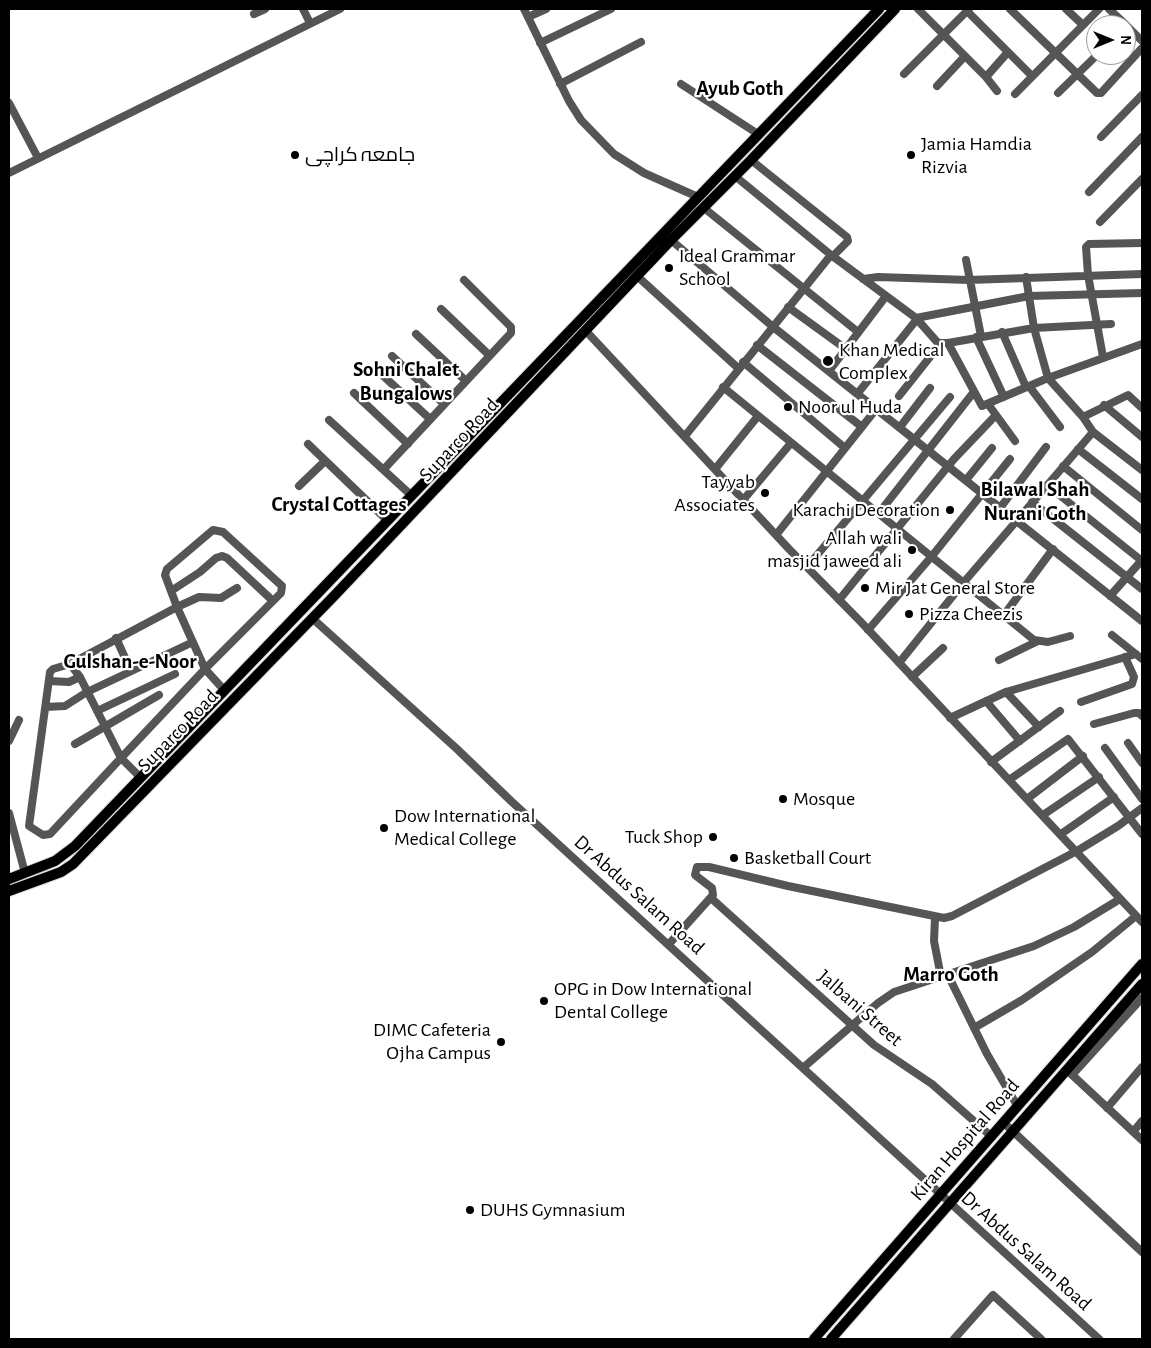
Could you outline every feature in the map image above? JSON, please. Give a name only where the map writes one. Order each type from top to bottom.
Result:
[{"type":"main road","name":"Suparco Road","points":[[9,879],[64,856],[225,692],[244,679],[312,618],[586,331],[637,276],[657,247],[698,197],[879,9]]},
{"type":"main road","name":"Suparco Road","points":[[9,891],[61,872],[73,864],[412,496],[657,247],[670,240],[704,208],[895,9]]},
{"type":"main road","points":[[745,148],[753,158]]},
{"type":"main road","points":[[462,444],[471,452]]},
{"type":"main road","name":"Kiran Hospital Road","points":[[814,1339],[1142,964]]},
{"type":"main road","name":"Kiran Hospital Road","points":[[831,1339],[949,1202],[1070,1073],[1142,984]]},
{"type":"street","points":[[254,14],[265,9]]},
{"type":"street","points":[[302,9],[310,23]]},
{"type":"street","points":[[9,173],[340,9]]},
{"type":"street","points":[[524,9],[560,84],[581,120],[614,154],[644,173],[698,197]]},
{"type":"street","points":[[528,17],[546,9]]},
{"type":"street","points":[[540,43],[611,9]]},
{"type":"street","points":[[918,9],[986,77],[997,91]]},
{"type":"street","points":[[1010,9],[1094,92],[1101,93],[1142,48]]},
{"type":"street","points":[[1066,9],[1083,25]]},
{"type":"street","points":[[1015,94],[1099,9]]},
{"type":"street","points":[[904,74],[968,10],[1032,76]]},
{"type":"street","points":[[560,84],[641,42]]},
{"type":"street","points":[[986,77],[1008,52]]},
{"type":"street","points":[[937,86],[965,56]]},
{"type":"street","points":[[1058,93],[1087,65]]},
{"type":"street","points":[[681,84],[758,134]]},
{"type":"street","points":[[1101,138],[1142,95]]},
{"type":"street","points":[[9,103],[38,158]]},
{"type":"street","points":[[1088,192],[1142,137]]},
{"type":"street","points":[[685,436],[757,344],[832,256],[848,240],[753,158]]},
{"type":"street","points":[[735,176],[832,256],[917,319],[931,336],[944,343],[981,406],[1048,378],[1142,344]]},
{"type":"street","points":[[1100,222],[1142,178]]},
{"type":"street","points":[[704,208],[858,332]]},
{"type":"street","points":[[670,240],[772,326],[949,465],[982,494],[1142,621]]},
{"type":"street","points":[[1103,357],[1088,276],[1086,249],[1088,245],[1142,243]]},
{"type":"street","points":[[966,260],[979,337],[1004,397]]},
{"type":"street","points":[[863,279],[878,277],[969,280],[1142,274]]},
{"type":"street","points":[[637,276],[740,365],[846,448]]},
{"type":"street","points":[[1026,278],[1034,328],[1048,378],[1083,417],[1093,432],[1142,470]]},
{"type":"street","points":[[384,469],[512,330],[464,280]]},
{"type":"street","points":[[858,393],[917,319],[974,304],[1029,296],[1142,293]]},
{"type":"street","points":[[830,371],[886,296]]},
{"type":"street","points":[[788,307],[846,349]]},
{"type":"street","points":[[441,308],[489,355]]},
{"type":"street","points":[[899,396],[944,343],[1034,328],[1111,324]]},
{"type":"street","points":[[586,331],[1142,922]]},
{"type":"street","points":[[1002,332],[1027,387],[1060,427]]},
{"type":"street","points":[[416,334],[466,381]]},
{"type":"street","points":[[757,344],[862,427]]},
{"type":"street","points":[[392,356],[444,404]]},
{"type":"street","points":[[378,371],[430,419]]},
{"type":"street","points":[[723,387],[1038,641]]},
{"type":"street","points":[[900,428],[930,388]]},
{"type":"street","points":[[354,393],[408,444]]},
{"type":"street","points":[[878,513],[973,393]]},
{"type":"street","points":[[1083,417],[1104,405],[1128,395],[1141,404]]},
{"type":"street","points":[[807,567],[913,438],[950,397]]},
{"type":"street","points":[[988,404],[1015,441]]},
{"type":"street","points":[[1104,405],[1142,437]]},
{"type":"street","points":[[776,535],[877,408]]},
{"type":"street","points":[[716,468],[758,416]]},
{"type":"street","points":[[839,600],[949,465],[996,416]]},
{"type":"street","points":[[330,420],[412,496]]},
{"type":"street","points":[[899,663],[964,582],[1093,432]]},
{"type":"street","points":[[744,499],[791,443]]},
{"type":"street","points":[[308,444],[388,521]]},
{"type":"street","points":[[1000,508],[1046,447]]},
{"type":"street","points":[[966,480],[992,448]]},
{"type":"street","points":[[1078,449],[1142,499]]},
{"type":"street","points":[[868,630],[932,556],[1010,460]]},
{"type":"street","points":[[299,486],[325,461]]},
{"type":"street","points":[[1063,466],[1142,530]]},
{"type":"street","points":[[1047,484],[1142,560],[1110,596]]},
{"type":"street","points":[[1032,502],[1142,589]]},
{"type":"street","points":[[225,692],[205,669],[177,607],[165,577],[167,569],[208,533],[218,530],[282,586],[280,593],[205,669],[50,834],[43,835],[31,829],[29,824],[49,681],[53,668],[70,664],[116,638],[177,607],[199,597],[221,598],[237,588]]},
{"type":"street","points":[[1004,615],[1053,549]]},
{"type":"street","points":[[171,591],[200,572],[216,558],[222,556],[227,558],[273,601]]},
{"type":"street","name":"Dr Abdus Salam Road","points":[[312,618],[1099,1339]]},
{"type":"street","points":[[1112,634],[1139,657]]},
{"type":"street","points":[[999,660],[1038,641],[1048,642],[1070,636]]},
{"type":"street","points":[[116,638],[131,671]]},
{"type":"street","points":[[46,707],[65,706],[87,692],[193,642]]},
{"type":"street","points":[[912,677],[943,648]]},
{"type":"street","points":[[950,718],[1006,692],[1125,658],[1139,657]]},
{"type":"street","points":[[1081,702],[1132,684],[1134,678],[1125,658]]},
{"type":"street","points":[[70,664],[80,677],[121,758],[141,778]]},
{"type":"street","points":[[97,711],[175,674]]},
{"type":"street","points":[[49,681],[69,682],[80,677]]},
{"type":"street","points":[[1006,692],[1038,727]]},
{"type":"street","points":[[75,744],[159,695]]},
{"type":"street","points":[[986,701],[1020,741]]},
{"type":"street","points":[[991,762],[1060,711]]},
{"type":"street","points":[[1094,724],[1134,713],[1139,713],[1142,716]]},
{"type":"street","points":[[9,741],[19,720]]},
{"type":"street","points":[[1009,780],[1066,740],[1070,740],[1142,834]]},
{"type":"street","points":[[1128,743],[1142,763]]},
{"type":"street","points":[[1105,748],[1142,799]]},
{"type":"street","points":[[1027,799],[1082,756]]},
{"type":"street","points":[[1043,815],[1098,777]]},
{"type":"street","points":[[1061,834],[1114,797]]},
{"type":"street","points":[[1018,1107],[944,976],[934,941],[935,918],[952,916],[1077,851],[1142,808]]},
{"type":"street","points":[[9,813],[25,873]]},
{"type":"street","name":"Jalbani Street","points":[[935,918],[709,868],[697,867],[695,875],[712,888],[712,898],[874,1045],[932,1084],[992,1137]]},
{"type":"street","points":[[669,944],[712,898]]},
{"type":"street","points":[[804,1067],[894,992],[1034,946],[1074,927],[1120,899]]},
{"type":"street","points":[[974,1028],[1022,1000],[1092,952],[1136,916]]},
{"type":"street","points":[[1142,998],[1070,1073],[1142,1140]]},
{"type":"street","points":[[1107,1108],[1142,1067]]},
{"type":"street","points":[[1133,1132],[1142,1121]]},
{"type":"street","points":[[1004,1124],[1142,1252]]},
{"type":"street","points":[[960,1337],[993,1295],[1041,1339]]},
{"type":"place","name":"جامعہ کراچی","points":[[295,155]]},
{"type":"place","name":"Jamia Hamdia Rizvia","points":[[911,155]]},
{"type":"place","name":"Ideal Grammar School","points":[[669,268]]},
{"type":"place","name":"Khan Medical Complex","points":[[828,361]]},
{"type":"place","name":"Noor ul Huda","points":[[788,407]]},
{"type":"place","name":"Tayyab Associates","points":[[765,493]]},
{"type":"place","name":"Karachi Decoration","points":[[950,510]]},
{"type":"place","name":"Allah wali masjid jaweed ali","points":[[912,550]]},
{"type":"place","name":"Mir Jat General Store","points":[[865,588]]},
{"type":"place","name":"Pizza Cheezis","points":[[909,614]]},
{"type":"place","name":"Mosque","points":[[783,799]]},
{"type":"place","name":"Dow International Medical College","points":[[384,828]]},
{"type":"place","name":"Tuck Shop","points":[[713,837]]},
{"type":"place","name":"Basketball Court","points":[[734,858]]},
{"type":"place","name":"OPG in Dow International Dental College","points":[[544,1001]]},
{"type":"place","name":"DIMC Cafeteria Ojha Campus","points":[[501,1042]]},
{"type":"place","name":"DUHS Gymnasium","points":[[470,1210]]},
{"type":"district","name":"Ayub Goth","points":[[740,89]]},
{"type":"district","name":"Sohni Chalet Bungalows","points":[[406,382]]},
{"type":"district","name":"Bilawal Shah Nurani Goth","points":[[1035,502]]},
{"type":"district","name":"Crystal Cottages","points":[[339,505]]},
{"type":"district","name":"Gulshan-e-Noor","points":[[130,662]]},
{"type":"district","name":"Marro Goth","points":[[951,975]]}]
